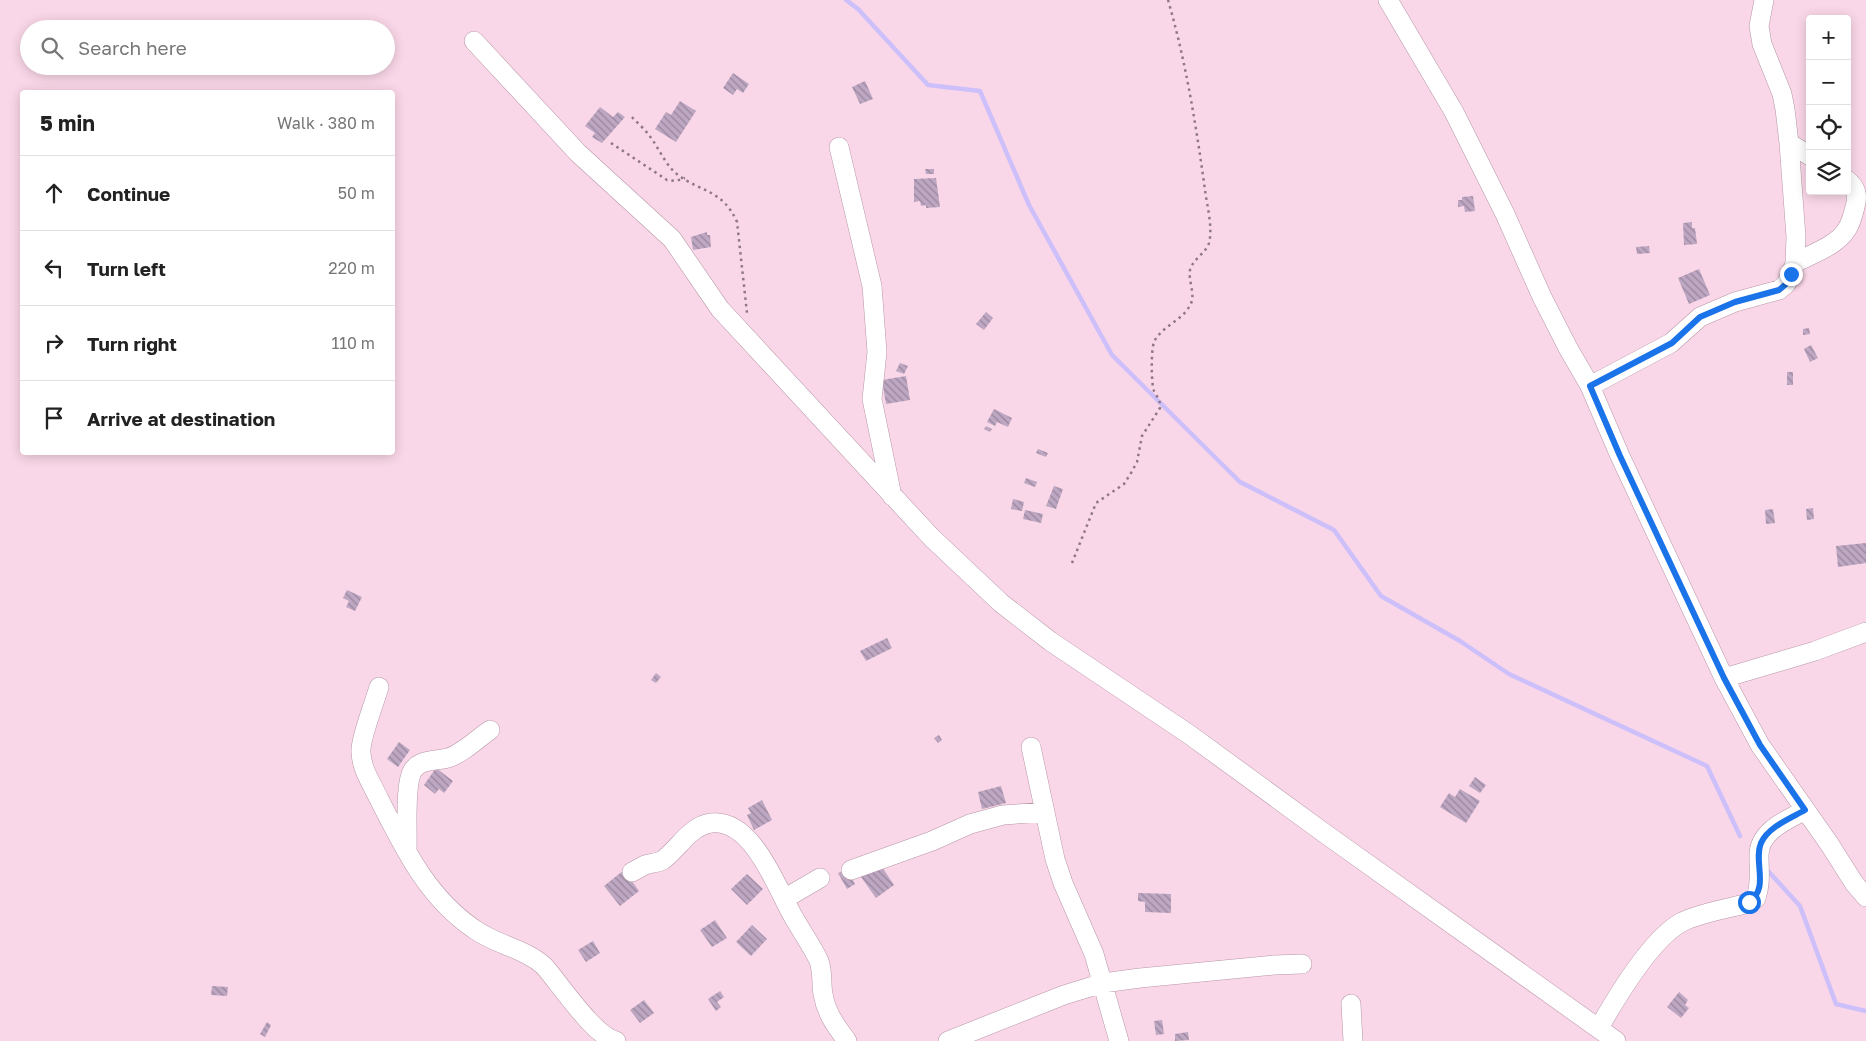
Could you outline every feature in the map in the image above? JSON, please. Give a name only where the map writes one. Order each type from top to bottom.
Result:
[{"type":"street","points":[[1388,0],[1454,112],[1505,214],[1542,297],[1590,386],[1620,456],[1724,678],[1760,745],[1830,845],[1854,883],[1866,897]]},
{"type":"street","points":[[1590,386],[1672,343],[1700,317],[1735,302],[1779,290],[1786,284],[1795,263],[1796,237],[1789,143],[1782,94],[1762,44],[1759,26],[1764,0]]},
{"type":"street","points":[[474,41],[578,153],[672,239],[720,309],[931,537],[1001,603],[1050,641],[1190,735],[1616,1041]]},
{"type":"street","points":[[1789,143],[1806,154]]},
{"type":"street","points":[[839,147],[872,286],[877,352],[872,399],[892,496]]},
{"type":"street","points":[[1795,263],[1834,242],[1847,229],[1857,200],[1857,192],[1851,183]]},
{"type":"street","points":[[1724,678],[1815,651],[1866,632]]},
{"type":"street","points":[[379,687],[362,743],[362,757],[367,774],[407,854],[420,875],[447,907],[472,928],[484,936],[537,959],[589,1021],[600,1032],[616,1041]]},
{"type":"street","points":[[407,854],[408,786],[413,771],[423,763],[448,758],[490,730]]},
{"type":"street","points":[[1031,747],[1055,859],[1063,883],[1086,933],[1104,983],[1118,1041]]},
{"type":"street","points":[[1599,1028],[1633,974],[1670,930],[1694,917],[1749,902],[1756,898],[1760,880],[1759,853],[1761,842],[1774,828],[1805,810]]},
{"type":"street","points":[[851,870],[932,841],[970,824],[1003,815],[1045,812]]},
{"type":"street","points":[[632,872],[663,860],[692,831],[702,825],[719,824],[737,831],[757,851],[765,863],[818,960],[822,972],[822,993],[828,1012],[847,1041]]},
{"type":"street","points":[[784,898],[820,878]]},
{"type":"street","points":[[948,1041],[1064,996],[1104,983],[1274,964],[1302,964]]},
{"type":"street","points":[[1351,1004],[1353,1041]]},
{"type":"path","points":[[1072,564],[1096,503],[1124,484],[1136,462],[1142,436],[1160,408],[1160,403],[1153,386],[1154,341],[1185,313],[1190,306],[1193,294],[1189,277],[1191,268],[1209,244],[1210,233],[1191,93],[1168,0]]},
{"type":"path","points":[[632,117],[649,134],[661,156],[671,168],[684,178],[711,192],[727,205],[735,216],[748,317]]},
{"type":"path","points":[[611,143],[667,180],[676,181],[684,178]]},
{"type":"building","points":[[733,73],[749,84],[743,93],[737,89],[733,95],[723,88]]},
{"type":"building","points":[[865,81],[873,99],[860,104],[852,87]]},
{"type":"building","points":[[680,101],[696,111],[676,142],[655,129],[666,112],[671,115]]},
{"type":"building","points":[[600,107],[613,117],[618,112],[625,117],[602,143],[592,137],[595,133],[585,126]]},
{"type":"building","points":[[925,169],[934,169],[934,174],[926,174]]},
{"type":"building","points":[[936,178],[940,207],[926,208],[926,205],[921,206],[920,201],[914,202],[914,179]]},
{"type":"building","points":[[1473,196],[1475,211],[1465,212],[1464,206],[1458,207],[1458,200],[1462,200],[1462,197]]},
{"type":"building","points":[[1692,222],[1692,228],[1695,228],[1697,244],[1684,245],[1683,223]]},
{"type":"building","points":[[707,232],[707,235],[710,235],[711,247],[693,250],[691,237]]},
{"type":"building","points":[[1649,246],[1650,253],[1637,254],[1636,247]]},
{"type":"building","points":[[1699,269],[1710,295],[1689,304],[1678,278]]},
{"type":"building","points":[[986,312],[993,318],[984,330],[976,324]]},
{"type":"building","points":[[1809,328],[1810,334],[1803,335],[1803,329]]},
{"type":"building","points":[[1811,345],[1818,358],[1810,362],[1804,349]]},
{"type":"building","points":[[900,363],[908,366],[904,374],[896,371]]},
{"type":"building","points":[[1787,372],[1793,372],[1793,385],[1787,385]]},
{"type":"building","points":[[906,376],[910,400],[886,404],[882,380]]},
{"type":"building","points":[[994,409],[1012,418],[1008,427],[997,422],[995,426],[987,422]]},
{"type":"building","points":[[986,426],[992,429],[990,432],[984,429]]},
{"type":"building","points":[[1038,449],[1048,453],[1046,457],[1036,453]]},
{"type":"building","points":[[1026,478],[1037,482],[1035,487],[1024,483]]},
{"type":"building","points":[[1054,486],[1063,489],[1056,509],[1046,506]]},
{"type":"building","points":[[1013,499],[1024,502],[1022,511],[1011,509]]},
{"type":"building","points":[[1813,508],[1814,519],[1807,520],[1806,509]]},
{"type":"building","points":[[1773,509],[1775,523],[1766,524],[1765,510]]},
{"type":"building","points":[[1025,510],[1043,514],[1041,523],[1023,519]]},
{"type":"building","points":[[1866,543],[1866,563],[1838,567],[1836,546]]},
{"type":"building","points":[[347,590],[362,597],[355,611],[346,607],[349,601],[343,598]]},
{"type":"building","points":[[887,638],[892,648],[866,661],[860,651]]},
{"type":"building","points":[[656,673],[661,677],[656,683],[651,680]]},
{"type":"building","points":[[939,735],[942,740],[938,743],[934,738]]},
{"type":"building","points":[[399,742],[410,750],[398,767],[387,759]]},
{"type":"building","points":[[436,768],[453,781],[444,793],[439,789],[435,794],[424,785]]},
{"type":"building","points":[[1475,777],[1486,785],[1480,793],[1469,786]]},
{"type":"building","points":[[1001,786],[1006,803],[982,809],[978,792]]},
{"type":"building","points":[[1460,789],[1480,801],[1466,823],[1440,807],[1449,793],[1455,797]]},
{"type":"building","points":[[762,800],[772,820],[754,830],[747,815],[751,813],[748,808]]},
{"type":"building","points":[[880,864],[894,885],[876,898],[861,877]]},
{"type":"building","points":[[847,869],[855,884],[847,889],[838,873]]},
{"type":"building","points":[[624,870],[639,891],[620,906],[604,886]]},
{"type":"building","points":[[747,874],[763,889],[747,905],[731,889]]},
{"type":"building","points":[[1138,893],[1171,894],[1171,913],[1145,912],[1145,902],[1138,901]]},
{"type":"building","points":[[715,920],[727,938],[712,947],[700,930]]},
{"type":"building","points":[[752,925],[767,939],[751,956],[736,942]]},
{"type":"building","points":[[593,941],[600,953],[586,962],[578,950]]},
{"type":"building","points":[[212,986],[228,987],[227,996],[211,995]]},
{"type":"building","points":[[720,991],[724,997],[717,1002],[721,1007],[716,1011],[708,999]]},
{"type":"building","points":[[1679,992],[1688,1000],[1685,1005],[1689,1008],[1681,1018],[1667,1007]]},
{"type":"building","points":[[644,1000],[654,1013],[640,1023],[630,1010]]},
{"type":"building","points":[[1162,1020],[1164,1034],[1156,1035],[1154,1021]]},
{"type":"building","points":[[267,1022],[271,1025],[265,1037],[260,1034]]},
{"type":"building","points":[[1188,1032],[1189,1040],[1175,1041],[1175,1034]]},
{"type":"waterway","points":[[846,0],[858,9],[928,85],[980,91],[1029,205],[1112,355],[1240,482],[1334,530],[1381,596],[1460,641],[1509,674],[1707,766],[1740,836]]},
{"type":"waterway","points":[[1769,872],[1800,906],[1836,1004],[1866,1011]]},
{"type":"route","points":[[1749,902],[1756,898],[1758,892],[1761,842],[1774,828],[1805,810],[1760,745],[1724,678],[1620,456],[1590,386],[1672,343],[1700,317],[1735,302],[1779,290],[1786,284],[1791,274]]}]
